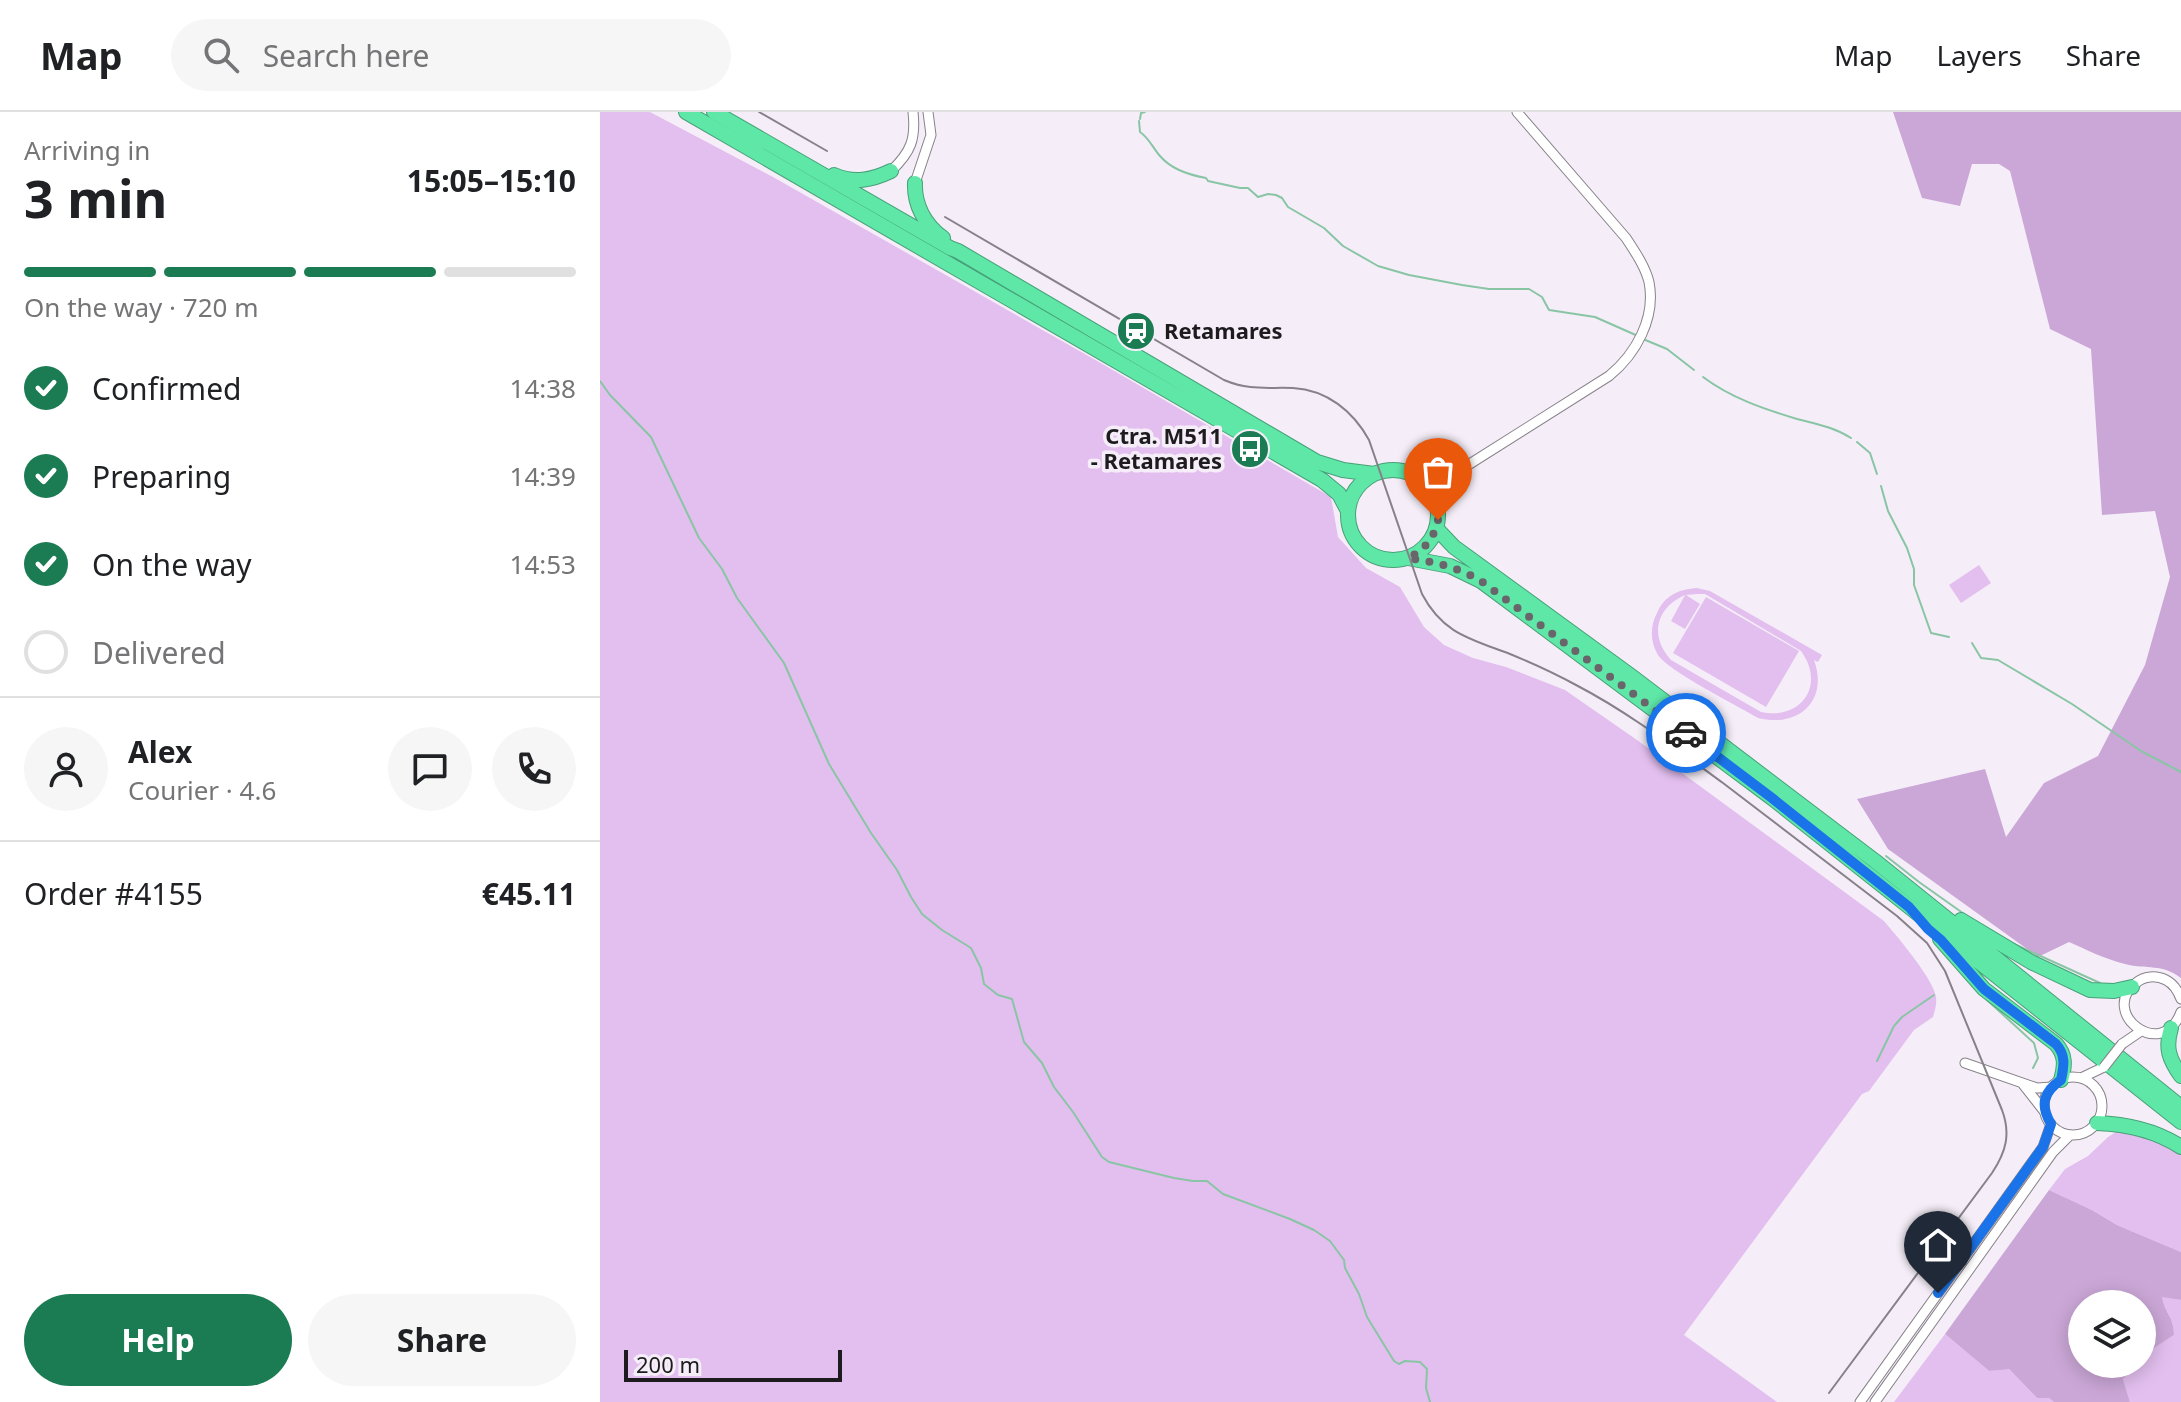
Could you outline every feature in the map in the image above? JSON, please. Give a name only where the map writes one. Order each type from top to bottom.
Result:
[{"type":"highway","points":[[686,112],[1312,473],[1333,487],[1348,511],[1352,533],[1365,550],[1386,559],[1408,558],[1450,566],[1481,581],[1760,789],[2181,1122]]},
{"type":"highway","points":[[714,112],[1317,462],[1343,470],[1374,474],[1396,470],[1418,477],[1432,492],[1438,512],[1436,528],[1426,546],[1408,558]]},
{"type":"highway","points":[[787,153],[797,154],[840,178],[853,181],[868,180],[891,171]]},
{"type":"highway","points":[[915,183],[914,193],[929,226],[958,251]]},
{"type":"highway","points":[[1348,511],[1356,489],[1374,474]]},
{"type":"highway","points":[[1436,528],[1454,547],[1631,676],[1875,861],[2181,1107]]},
{"type":"highway","points":[[1875,861],[1968,925],[2046,970],[2095,991],[2132,987]]},
{"type":"highway","points":[[1909,907],[1984,989],[2056,1044],[2064,1059],[2056,1083]]},
{"type":"highway","points":[[2171,1028],[2168,1053],[2181,1076]]},
{"type":"highway","points":[[2097,1123],[2140,1128],[2181,1147]]},
{"type":"street","points":[[891,171],[909,150],[914,134],[913,112]]},
{"type":"street","points":[[915,183],[931,135],[928,112]]},
{"type":"street","points":[[1418,477],[1457,472],[1609,376],[1623,365],[1640,338],[1650,306],[1649,284],[1638,256],[1626,238],[1519,115],[1508,112]]},
{"type":"street","points":[[1438,512],[1457,472]]},
{"type":"street","points":[[2181,999],[2170,983],[2147,978],[2132,987],[2125,1004],[2131,1022],[2141,1031],[2157,1034],[2171,1028],[2181,1012]]},
{"type":"street","points":[[2022,1083],[2056,1129],[2070,1135],[2085,1133],[2097,1123],[2102,1107],[2097,1090],[2104,1067],[2122,1044],[2131,1022]]},
{"type":"street","points":[[2122,1044],[2141,1031]]},
{"type":"street","points":[[1965,1063],[2037,1088],[2074,1077],[2081,1078],[2097,1090]]},
{"type":"street","points":[[2081,1078],[2104,1067]]},
{"type":"street","points":[[2044,1111],[2044,1104],[2056,1083]]},
{"type":"street","points":[[1860,1402],[2043,1147],[2051,1124]]},
{"type":"street","points":[[1875,1402],[2053,1152],[2070,1135]]},
{"type":"shaded area","points":[[600,112],[650,112],[773,177],[1331,497],[1338,537],[1366,568],[1400,587],[1424,627],[1444,645],[1565,690],[1884,921],[1934,989],[1936,1002],[1933,1017],[1914,1030],[1869,1091],[1862,1094],[1684,1335],[1777,1402],[600,1402]]},
{"type":"shaded area","points":[[1893,112],[2181,112],[2181,978],[2161,969],[2118,962],[2069,942],[2038,957],[1888,849],[1857,799],[1985,769],[2006,837],[2044,783],[2098,756],[2145,665],[2170,577],[2155,511],[2102,515],[2091,349],[2050,329],[2010,171],[1999,164],[1972,164],[1960,206],[1922,198]]},
{"type":"shaded area","points":[[1979,565],[1991,583],[1961,603],[1949,585]]},
{"type":"shaded area","points":[[1690,589],[1710,591],[1822,655],[1818,662],[1814,660],[1817,688],[1807,708],[1786,719],[1758,718],[1664,662],[1653,645],[1653,623],[1668,598]],"holes":[[[1705,594],[1801,651],[1811,676],[1810,688],[1798,705],[1788,711],[1761,712],[1671,660],[1660,642],[1658,632],[1662,615],[1667,607],[1685,595],[1671,621],[1685,629],[1700,604],[1686,595]]]},
{"type":"shaded area","points":[[1706,597],[1799,651],[1766,707],[1673,653]]},
{"type":"shaded area","points":[[2119,1130],[2154,1139],[2181,1155],[2181,1252],[2117,1225],[2049,1190],[2065,1169],[2088,1156]]},
{"type":"shaded area","points":[[2049,1190],[2117,1225],[2181,1252],[2181,1300],[2162,1297],[2173,1323],[2174,1335],[2156,1347],[2156,1290],[2068,1290],[2068,1378],[2124,1378],[2130,1402],[2054,1402],[2049,1398],[2037,1398],[2009,1369],[1989,1371],[1945,1334]]},
{"type":"shaded area","points":[[2161,1296],[2181,1300],[2181,1402],[2130,1402],[2123,1379],[2156,1378],[2156,1347],[2174,1335],[2173,1323]]},
{"type":"shaded area","points":[[1945,1334],[1989,1371],[2008,1368],[2037,1398],[2049,1398],[2054,1402],[1894,1402]]},
{"type":"waterway","points":[[1140,119],[1141,113],[1145,112]]},
{"type":"waterway","points":[[1139,121],[1140,132],[1164,161],[1175,168],[1208,181],[1248,188],[1258,197],[1276,195],[1288,207],[1324,228],[1343,246],[1378,266],[1462,285],[1529,289],[1542,297],[1549,310],[1595,317],[1638,336]]},
{"type":"waterway","points":[[1643,339],[1667,349],[1694,370]]},
{"type":"waterway","points":[[1703,377],[1748,402],[1831,428],[1851,438]]},
{"type":"waterway","points":[[600,381],[651,437],[699,538],[784,663],[829,764],[911,897],[922,914],[971,948],[981,968],[984,984],[998,995],[1012,999],[1024,1042],[1042,1063],[1054,1087],[1102,1157],[1109,1162],[1174,1178],[1207,1181],[1223,1194],[1290,1219],[1330,1241],[1344,1260],[1367,1317],[1394,1361],[1399,1364],[1405,1361],[1420,1362],[1427,1369],[1426,1388],[1430,1402]]},
{"type":"waterway","points":[[1857,442],[1870,453],[1877,474]]},
{"type":"waterway","points":[[1881,486],[1888,511],[1907,548],[1914,569],[1914,585],[1931,633],[1949,637]]},
{"type":"waterway","points":[[1972,643],[1981,658],[1998,660],[2072,704],[2141,751],[2181,772]]},
{"type":"waterway","points":[[1886,856],[1967,916]]},
{"type":"waterway","points":[[2014,944],[2100,983]]},
{"type":"waterway","points":[[1877,1061],[1894,1026],[1934,995]]},
{"type":"waterway","points":[[1987,1000],[2034,1043],[2038,1058],[2033,1068]]},
{"type":"tram line","points":[[759,112],[827,151]]},
{"type":"tram line","points":[[945,217],[1224,380],[1250,387],[1305,390],[1338,404],[1355,420],[1369,440],[1422,594],[1439,618],[1459,633],[1551,672],[1633,719],[1810,849],[1927,943],[1945,971],[2002,1110],[2006,1143],[1992,1173],[1829,1393]]},
{"type":"way so far","points":[[1438,520],[1430,541],[1421,551],[1408,558],[1450,566],[1481,581],[1686,733]]},
{"type":"place","name":"Retamares","points":[[1136,331]]},
{"type":"place","name":"Ctra. M511 - Retamares","points":[[1250,449]]},
{"type":"route","points":[[1686,733],[1909,907],[1984,989],[2056,1044],[2063,1053],[2061,1080],[2052,1087],[2044,1104],[2051,1124],[2043,1147],[1938,1293]]}]
